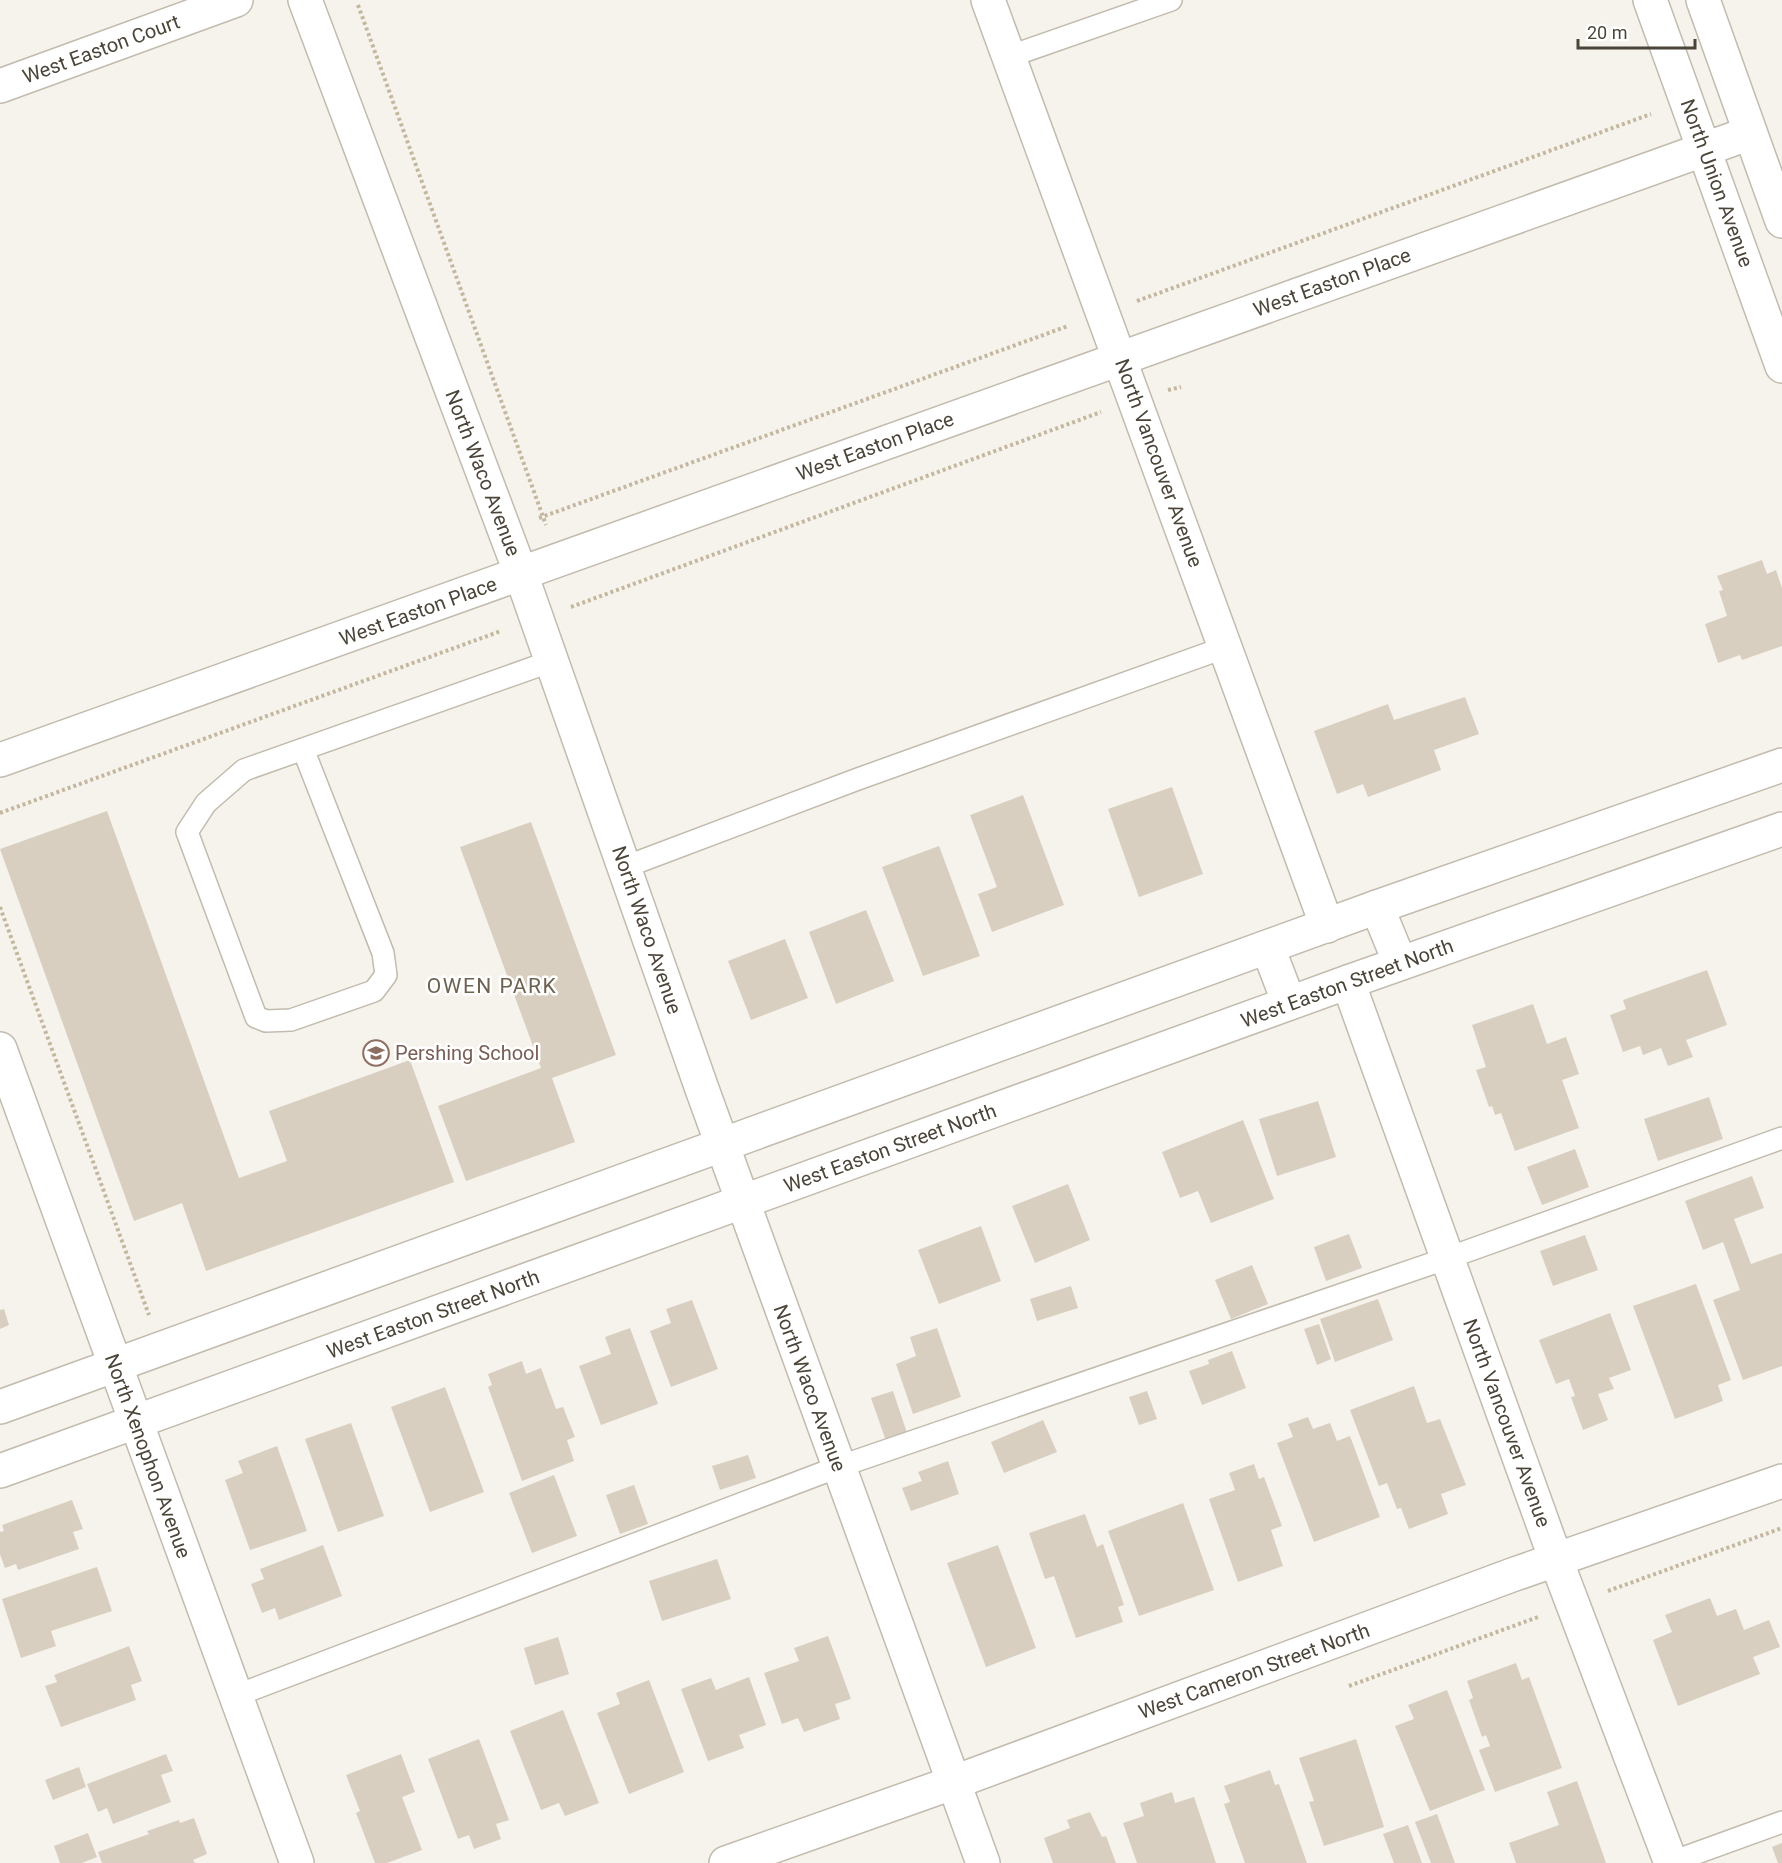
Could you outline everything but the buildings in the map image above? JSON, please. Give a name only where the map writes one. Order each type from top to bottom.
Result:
[{"type":"street","name":"West Easton Court","points":[[0,86],[236,0]]},
{"type":"street","name":"North Waco Avenue","points":[[305,0],[521,574],[838,1467],[952,1784],[983,1863]]},
{"type":"street","name":"North Vancouver Avenue","points":[[988,0],[1121,357],[1327,926]]},
{"type":"street","name":"North Union Avenue","points":[[1650,0],[1782,366]]},
{"type":"street","points":[[1704,0],[1782,221]]},
{"type":"street","name":"West Easton Place","points":[[0,760],[1750,133]]},
{"type":"street","points":[[0,1407],[1377,907],[1782,765]]},
{"type":"street","name":"West Easton Street North","points":[[0,1471],[1400,963],[1782,829]]},
{"type":"street","points":[[1377,907],[1400,963]]},
{"type":"street","points":[[1268,948],[1289,1003]]},
{"type":"street","name":"North Vancouver Avenue","points":[[1348,982],[1556,1560],[1670,1863]]},
{"type":"street","name":"North Xenophon Avenue","points":[[0,1049],[8,1098],[115,1365],[297,1863]]},
{"type":"street","name":"West Cameron Street North","points":[[726,1863],[952,1784],[1556,1560],[1782,1481]]},
{"type":"lane","points":[[1008,57],[1171,0]]},
{"type":"lane","points":[[625,867],[1226,647]]},
{"type":"lane","points":[[303,748],[383,953],[386,975],[374,991],[291,1020],[266,1021],[256,1017],[187,832],[206,803],[244,770],[303,748],[552,662]]},
{"type":"lane","points":[[235,1696],[838,1467],[1448,1258],[1782,1138]]},
{"type":"lane","points":[[1670,1863],[1782,1822]]},
{"type":"path","points":[[358,5],[575,605]]},
{"type":"path","points":[[0,813],[1136,399],[1182,387]]},
{"type":"path","points":[[0,907],[149,1316]]},
{"type":"path","points":[[1601,1594],[1782,1528]]},
{"type":"path","points":[[1349,1686],[1545,1614]]},
{"type":"place","name":"Pershing School","points":[[376,1053]]},
{"type":"district","name":"OWEN PARK","points":[[492,986]]}]
